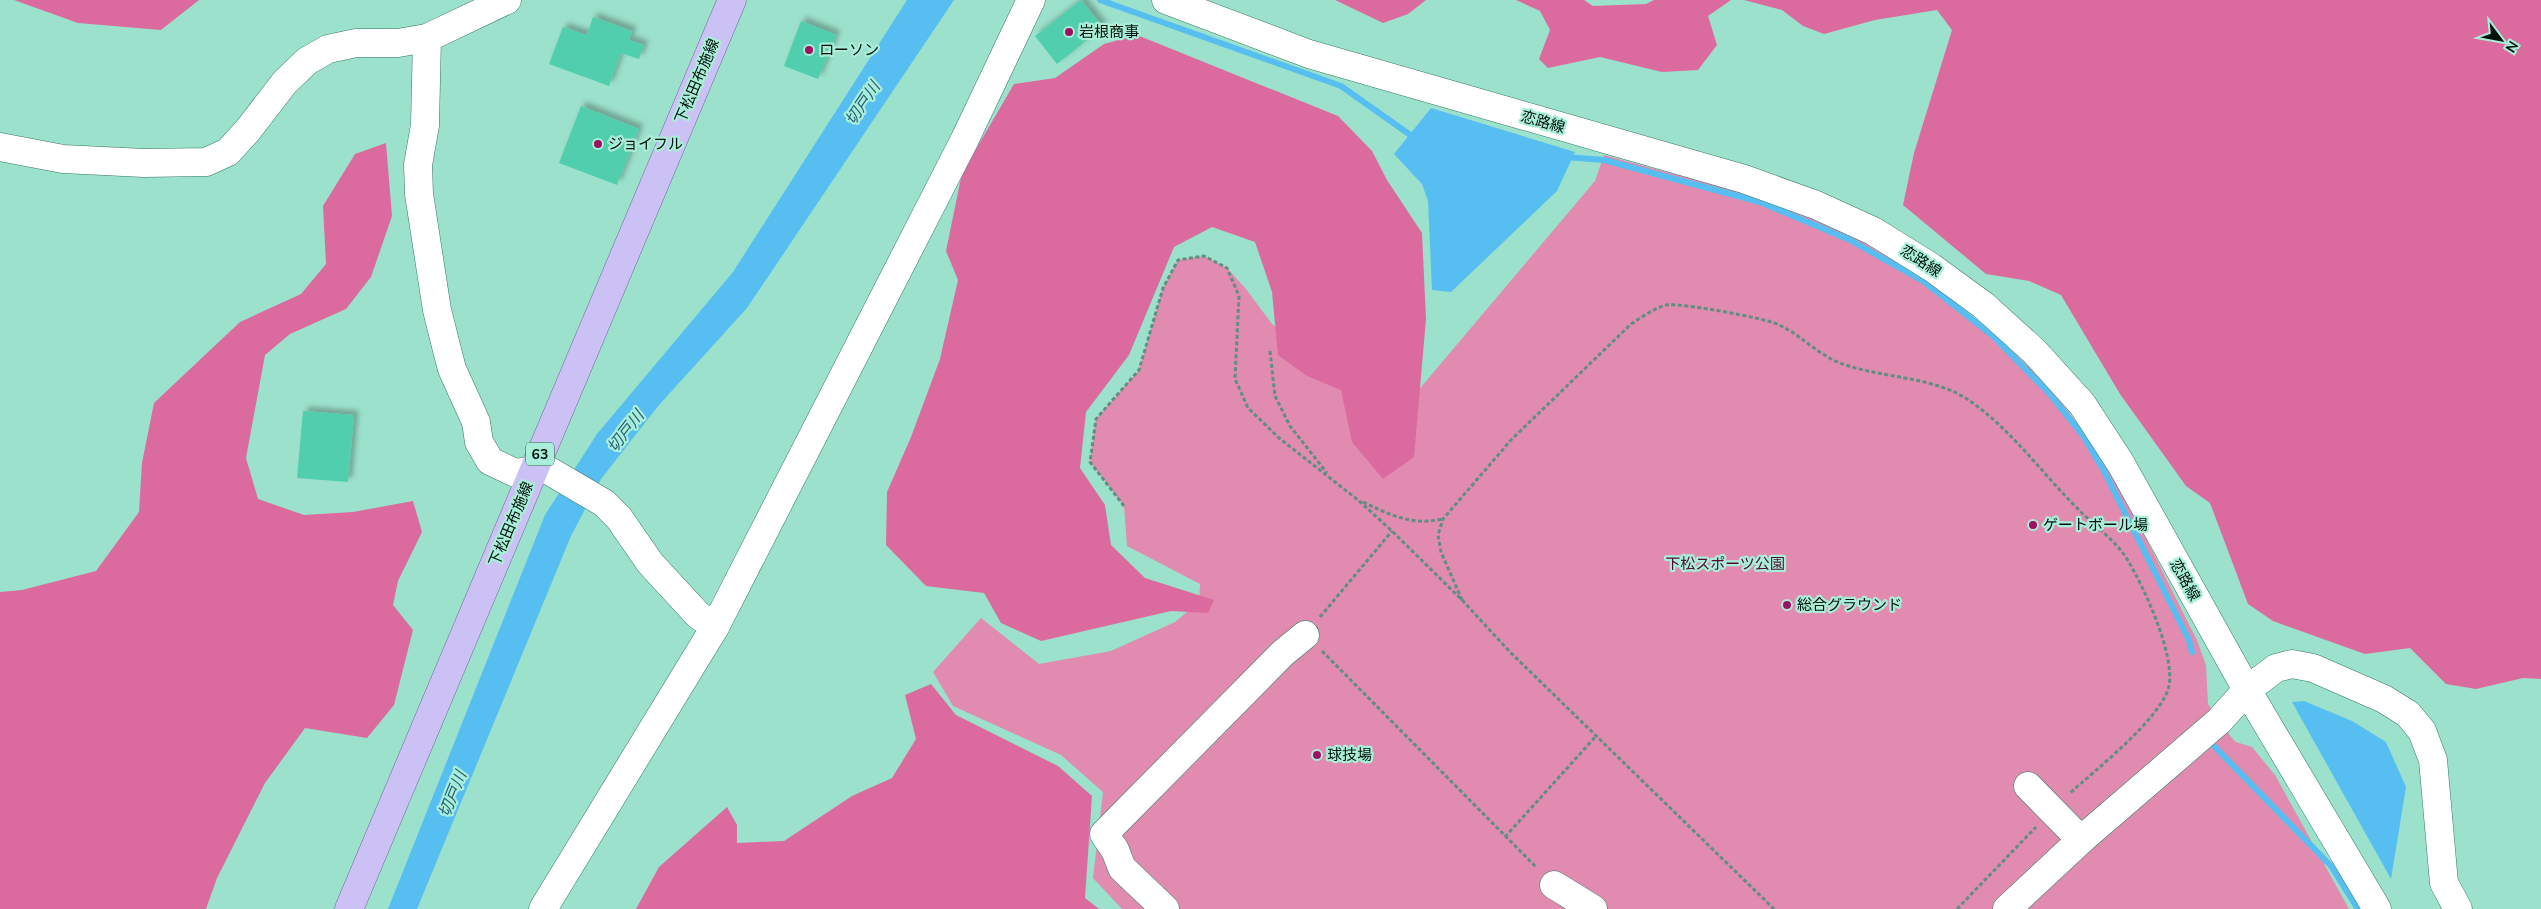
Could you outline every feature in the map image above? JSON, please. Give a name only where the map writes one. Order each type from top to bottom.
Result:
[{"type":"main road","name":"下松田布施線","points":[[349,909],[732,0]]},
{"type":"street","points":[[0,147],[63,159],[144,163],[206,162],[228,152],[248,130],[285,82],[307,61],[328,49],[356,43],[398,43],[427,38],[507,0]]},
{"type":"street","points":[[543,909],[714,627],[965,139],[1031,0]]},
{"type":"street","name":"恋路線","points":[[1166,0],[1309,54],[1744,179],[1816,204],[1873,231],[1931,267],[1983,305],[2034,351],[2082,404],[2121,464],[2247,690],[2377,909]]},
{"type":"street","points":[[427,38],[425,125],[418,165],[420,194],[438,310],[448,354],[452,369],[476,422],[479,442],[490,461],[515,473],[534,469],[546,469],[561,476],[604,503],[619,518],[650,563],[698,614],[714,627]]},
{"type":"street","points":[[1165,909],[1122,868],[1115,850],[1104,834],[1276,659],[1305,635]]},
{"type":"street","points":[[2007,909],[2081,840],[2219,721],[2247,690],[2276,668],[2292,664],[2313,668],[2366,691],[2408,714],[2422,731],[2433,760],[2444,883],[2458,909]]},
{"type":"street","points":[[2028,786],[2081,840]]},
{"type":"street","points":[[1554,884],[1593,909]]},
{"type":"path","points":[[1124,506],[1090,462],[1096,419],[1139,370],[1163,288],[1178,260],[1204,256],[1226,268],[1239,296],[1235,379],[1248,408],[1278,438],[1358,500],[1392,531],[1462,600],[1510,652],[1774,909]]},
{"type":"path","points":[[1462,600],[1441,552],[1438,535],[1443,518],[1511,440],[1631,324],[1651,311],[1668,304],[1739,314],[1776,323],[1840,363],[1940,386],[1969,401],[2014,440],[2081,513],[2109,536],[2127,559],[2160,629],[2170,661],[2169,687],[2156,711],[2052,810],[1957,909]]},
{"type":"path","points":[[1270,351],[1275,396],[1290,426],[1331,478]]},
{"type":"path","points":[[1358,500],[1396,518],[1427,522],[1443,518]]},
{"type":"path","points":[[1392,531],[1305,635],[1554,884]]},
{"type":"path","points":[[1505,837],[1597,735]]},
{"type":"green space","name":"下松スポーツ公園","points":[[1604,155],[1758,198],[1788,208],[1856,238],[1896,262],[1965,311],[2039,377],[2090,441],[2139,525],[2197,640],[2206,665],[2208,704],[2231,737],[2236,742],[2252,747],[2275,775],[2349,909],[1122,909],[1093,878],[1103,792],[1061,755],[953,706],[933,672],[981,618],[1039,664],[1111,651],[1175,622],[1199,602],[1200,584],[1127,546],[1124,506],[1090,462],[1096,419],[1139,370],[1163,288],[1178,260],[1204,256],[1227,268],[1246,289],[1272,324],[1342,369],[1405,406],[1595,181]]},
{"type":"shaded area","points":[[14,0],[199,0],[161,30],[78,23]]},
{"type":"shaded area","points":[[1335,0],[1426,0],[1408,14],[1383,23]]},
{"type":"shaded area","points":[[1516,0],[1584,0],[1593,6],[1646,4],[1654,0],[1731,0],[1708,16],[1717,45],[1698,70],[1662,72],[1600,57],[1548,68],[1539,59],[1550,30],[1540,11]]},
{"type":"shaded area","points":[[1744,0],[2541,0],[2541,679],[2523,678],[2476,689],[2446,684],[2410,648],[2365,654],[2273,621],[2248,604],[2210,503],[2186,486],[2120,394],[2061,295],[2029,281],[1986,274],[1903,205],[1914,153],[1952,30],[1937,10],[1875,20],[1824,34],[1803,26],[1782,10]]},
{"type":"shaded area","points":[[1137,35],[1338,116],[1372,151],[1387,180],[1422,233],[1426,319],[1414,457],[1383,479],[1352,442],[1341,390],[1307,376],[1278,355],[1272,292],[1255,242],[1212,227],[1174,247],[1129,355],[1086,412],[1080,468],[1105,505],[1111,545],[1145,578],[1214,600],[1208,613],[1171,611],[1041,641],[1001,623],[984,593],[926,586],[886,545],[887,492],[911,437],[940,359],[958,280],[946,251],[962,173],[1014,84],[1055,78],[1104,44]]},
{"type":"shaded area","points":[[386,143],[392,216],[371,277],[346,309],[290,334],[265,355],[246,458],[258,499],[304,515],[353,512],[413,501],[422,532],[398,581],[393,605],[413,630],[394,705],[367,738],[305,728],[265,783],[217,878],[206,909],[0,909],[0,592],[22,590],[96,571],[139,512],[142,463],[154,403],[240,322],[301,294],[326,264],[323,206],[355,154]]},
{"type":"shaded area","points":[[931,684],[956,715],[1058,766],[1092,796],[1085,898],[1099,909],[636,909],[659,867],[727,807],[737,825],[737,843],[784,841],[852,796],[892,778],[916,739],[905,695]]},
{"type":"water","name":"切戸川","points":[[907,0],[954,0],[747,308],[659,405],[601,479],[571,536],[417,909],[388,909],[545,515],[597,434],[733,272]]},
{"type":"water","points":[[1431,108],[1575,152],[1557,191],[1451,292],[1432,290],[1428,201],[1422,184],[1394,154]]},
{"type":"water","points":[[2304,701],[2352,721],[2386,742],[2406,787],[2391,879],[2292,702]]},
{"type":"building","name":"岩根商事","points":[[1081,0],[1103,27],[1057,64],[1035,36]]},
{"type":"building","points":[[593,17],[632,31],[629,40],[644,45],[639,59],[621,53],[609,86],[549,64],[563,27],[587,35]]},
{"type":"building","points":[[801,21],[836,35],[818,79],[784,66]]},
{"type":"building","points":[[581,106],[639,129],[617,185],[559,163]]},
{"type":"building","points":[[303,411],[354,415],[348,482],[297,478]]},
{"type":"waterway","points":[[1100,0],[1341,86],[1416,139]]},
{"type":"waterway","points":[[1565,157],[1604,160],[1760,202],[1850,240],[1923,281],[1993,336],[2049,393],[2084,437],[2103,469],[2189,640],[2192,652]]},
{"type":"waterway","points":[[2214,746],[2331,866],[2358,909]]},
{"type":"place","name":"岩根商事","points":[[1069,32]]},
{"type":"place","name":"ローソン","points":[[809,50]]},
{"type":"place","name":"ジョイフル","points":[[598,144]]},
{"type":"place","name":"ゲートボール場","points":[[2033,525]]},
{"type":"place","name":"総合グラウンド","points":[[1787,605]]},
{"type":"place","name":"球技場","points":[[1317,755]]}]
